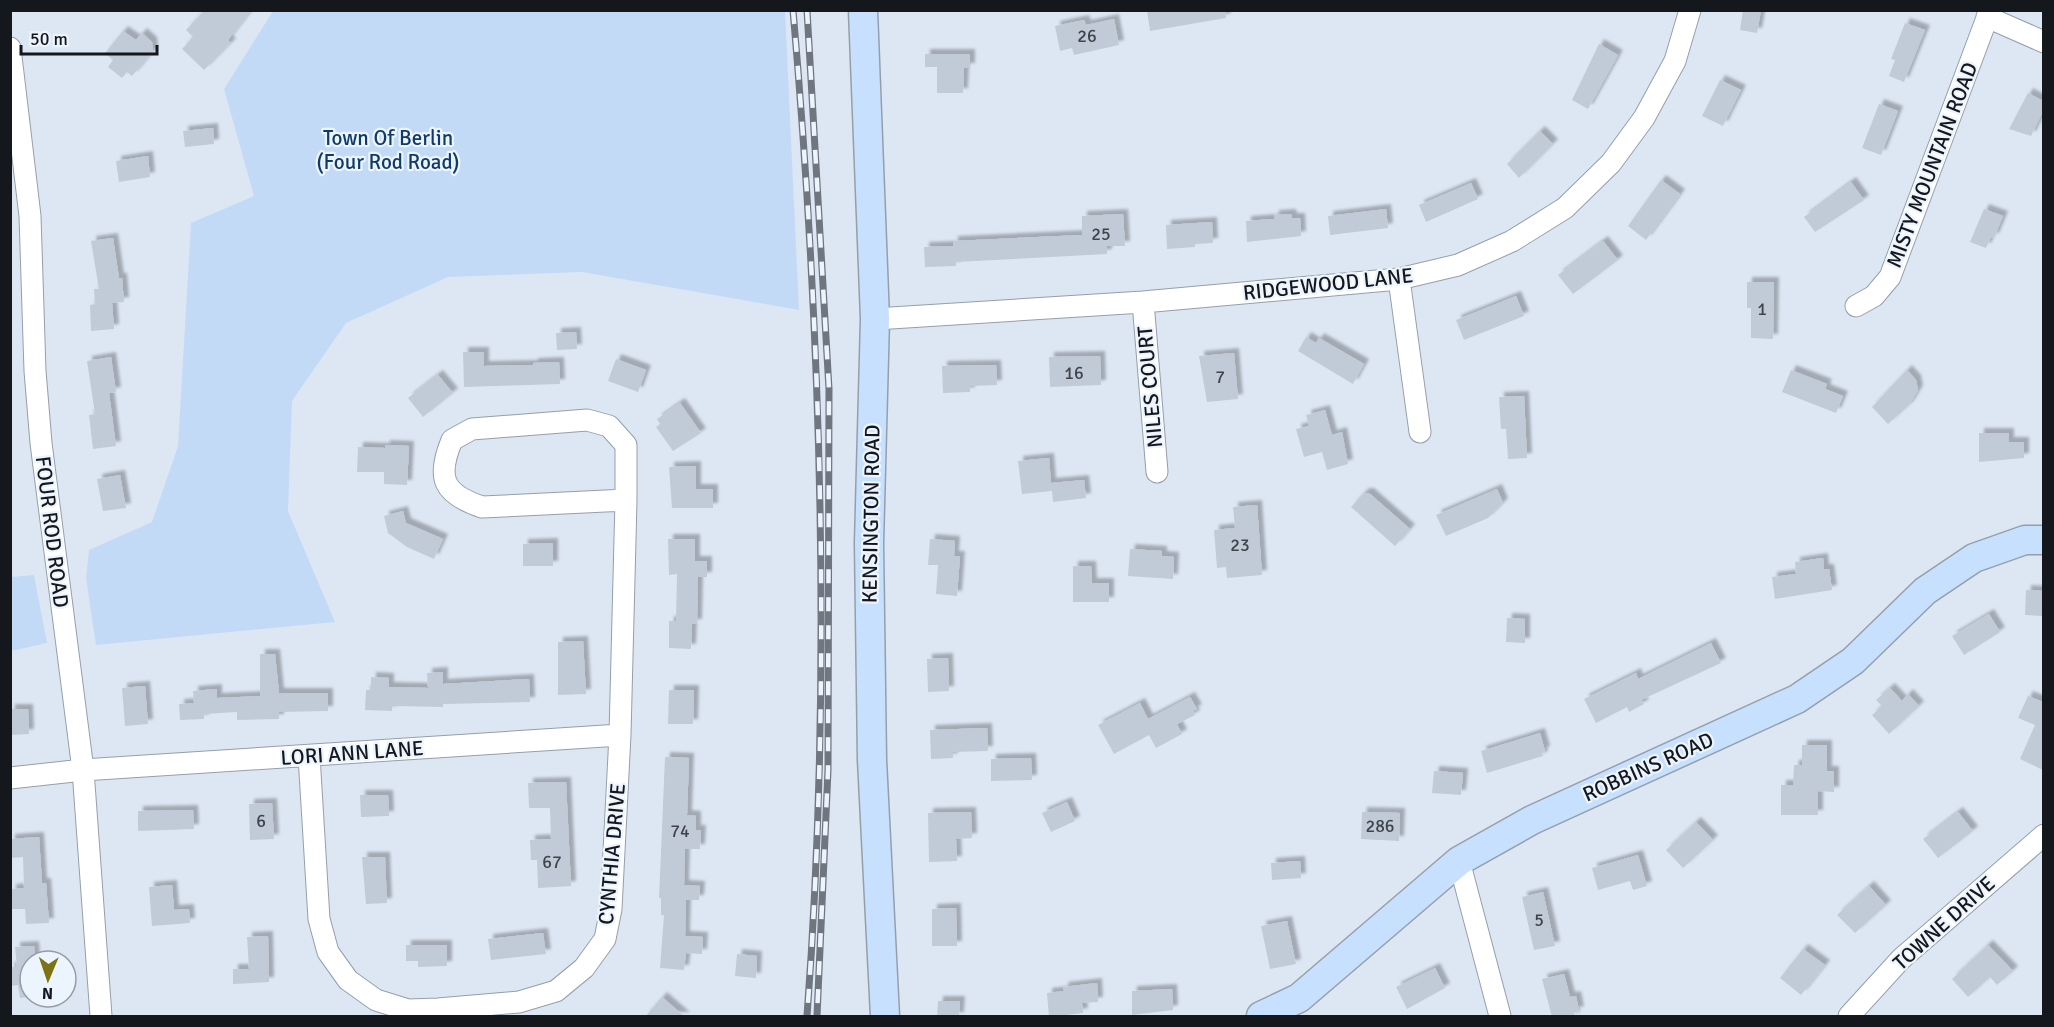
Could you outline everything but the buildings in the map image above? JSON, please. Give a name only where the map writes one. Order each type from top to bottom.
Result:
[{"type":"street","name":"KENSINGTON ROAD","points":[[863,10],[875,319],[869,543],[872,760],[885,1017]]},
{"type":"street","name":"RIDGEWOOD LANE","points":[[875,319],[1143,302],[1399,279],[1469,260],[1512,241],[1565,208],[1611,163],[1644,118],[1675,61],[1689,10]]},
{"type":"street","points":[[1988,14],[2043,42]]},
{"type":"street","name":"MISTY MOUNTAIN ROAD","points":[[1856,306],[1874,296],[1890,276],[1988,14]]},
{"type":"street","name":"FOUR ROD ROAD","points":[[10,48],[17,155],[33,274],[35,371],[41,443],[83,770],[101,1017]]},
{"type":"street","points":[[1399,279],[1420,432]]},
{"type":"street","name":"NILES COURT","points":[[1143,302],[1157,472]]},
{"type":"street","name":"CYNTHIA DRIVE","points":[[309,756],[319,919],[328,952],[348,980],[376,1000],[408,1010],[438,1009],[519,1002],[556,991],[585,968],[604,939],[611,909],[620,735],[626,500],[626,445],[609,426],[587,420],[472,429],[452,440],[444,460],[446,484],[460,499],[482,507],[626,500]]},
{"type":"street","name":"ROBBINS ROAD","points":[[1261,1017],[1299,998],[1460,861],[1532,820],[1797,699],[1853,661],[1925,591],[1974,558],[2025,540],[2043,540]]},
{"type":"street","name":"LORI ANN LANE","points":[[10,778],[83,770],[620,735]]},
{"type":"street","name":"TOWNE DRIVE","points":[[1849,1017],[1901,958],[2043,835]]},
{"type":"street","points":[[1460,861],[1500,1017]]},
{"type":"green space","name":"Town Of Berlin (Four Rod Road)","points":[[273,11],[785,11],[799,310],[582,272],[448,277],[346,323],[292,401],[288,511],[335,622],[96,645],[86,578],[89,550],[152,522],[178,446],[191,223],[254,196],[224,89]]},
{"type":"green space","points":[[34,575],[47,643],[11,651],[11,577]]},
{"type":"railway","points":[[793,10],[811,261],[820,513],[819,765],[815,891],[807,1016]]},
{"type":"railway","points":[[807,10],[829,389],[828,770],[817,1016]]}]
